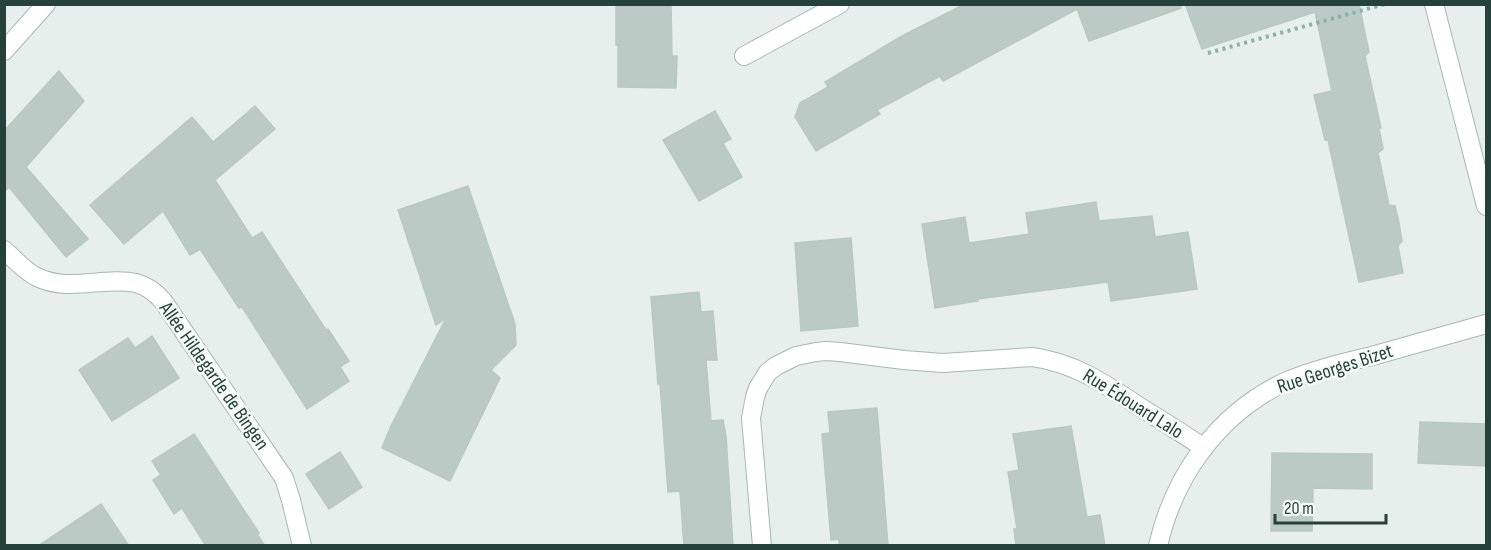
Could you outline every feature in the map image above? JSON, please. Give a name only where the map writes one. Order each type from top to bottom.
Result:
[{"type":"street","points":[[4,51],[46,4]]},
{"type":"street","points":[[744,56],[840,4]]},
{"type":"street","points":[[1434,4],[1486,206]]},
{"type":"street","name":"Allée Hildegarde de Bingen","points":[[4,250],[37,277],[45,280],[64,284],[136,283],[150,289],[164,301],[284,478],[302,546]]},
{"type":"street","name":"Rue Georges Bizet","points":[[1158,546],[1174,498],[1188,470],[1223,425],[1258,397],[1286,381],[1316,371],[1486,324]]},
{"type":"street","name":"Rue Édouard Lalo","points":[[762,546],[751,418],[758,388],[768,372],[785,360],[796,356],[816,352],[840,352],[918,362],[943,363],[1032,357],[1055,361],[1076,368],[1100,381],[1204,448]]},
{"type":"path","points":[[1208,53],[1385,4]]},
{"type":"building","points":[[616,4],[671,5],[672,56],[677,56],[676,88],[618,87]]},
{"type":"building","points":[[965,4],[1180,4],[1181,8],[1089,41],[1077,9],[943,81],[940,76],[877,110],[880,114],[816,151],[795,117],[800,103],[828,87],[825,82],[902,36]]},
{"type":"building","points":[[1185,4],[1359,4],[1369,52],[1365,56],[1381,128],[1379,128],[1383,149],[1378,153],[1389,205],[1395,206],[1399,223],[1402,241],[1398,246],[1403,273],[1359,282],[1328,140],[1325,140],[1314,95],[1332,91],[1315,12],[1202,49]]},
{"type":"building","points":[[59,71],[84,101],[26,167],[88,239],[66,257],[9,187],[4,192],[4,131]]},
{"type":"building","points":[[255,106],[275,129],[215,180],[252,238],[262,232],[349,361],[340,367],[349,381],[307,409],[242,307],[239,308],[200,249],[190,255],[163,211],[124,244],[90,205],[192,117],[213,142]]},
{"type":"building","points":[[715,111],[731,139],[723,143],[742,177],[699,201],[663,140]]},
{"type":"building","points":[[468,186],[515,324],[516,345],[491,370],[500,378],[450,481],[382,448],[446,318],[436,325],[398,210]]},
{"type":"building","points":[[1096,202],[1099,221],[1152,216],[1155,237],[1188,232],[1197,289],[1111,301],[1108,282],[977,299],[978,301],[935,308],[922,224],[965,217],[969,243],[1029,234],[1026,213]]},
{"type":"building","points":[[851,238],[858,326],[801,331],[795,243]]},
{"type":"building","points":[[699,292],[701,312],[713,311],[717,360],[706,360],[711,421],[723,420],[726,436],[733,546],[684,546],[680,491],[668,492],[651,297]]},
{"type":"building","points":[[152,336],[179,378],[112,421],[79,370],[128,338],[135,348]]},
{"type":"building","points":[[877,408],[888,546],[839,546],[839,539],[831,540],[822,434],[830,433],[828,412]]},
{"type":"building","points":[[1420,422],[1486,424],[1486,466],[1418,463]]},
{"type":"building","points":[[1071,426],[1087,517],[1100,515],[1105,546],[1016,546],[1014,529],[1017,529],[1008,472],[1019,470],[1013,434]]},
{"type":"building","points":[[194,434],[259,533],[257,534],[265,546],[206,546],[182,508],[174,514],[153,480],[161,475],[152,461]]},
{"type":"building","points":[[340,452],[362,487],[329,509],[306,474]]},
{"type":"building","points":[[1272,453],[1372,454],[1372,489],[1313,488],[1312,531],[1271,531]]},
{"type":"building","points":[[101,504],[129,546],[38,546]]}]
